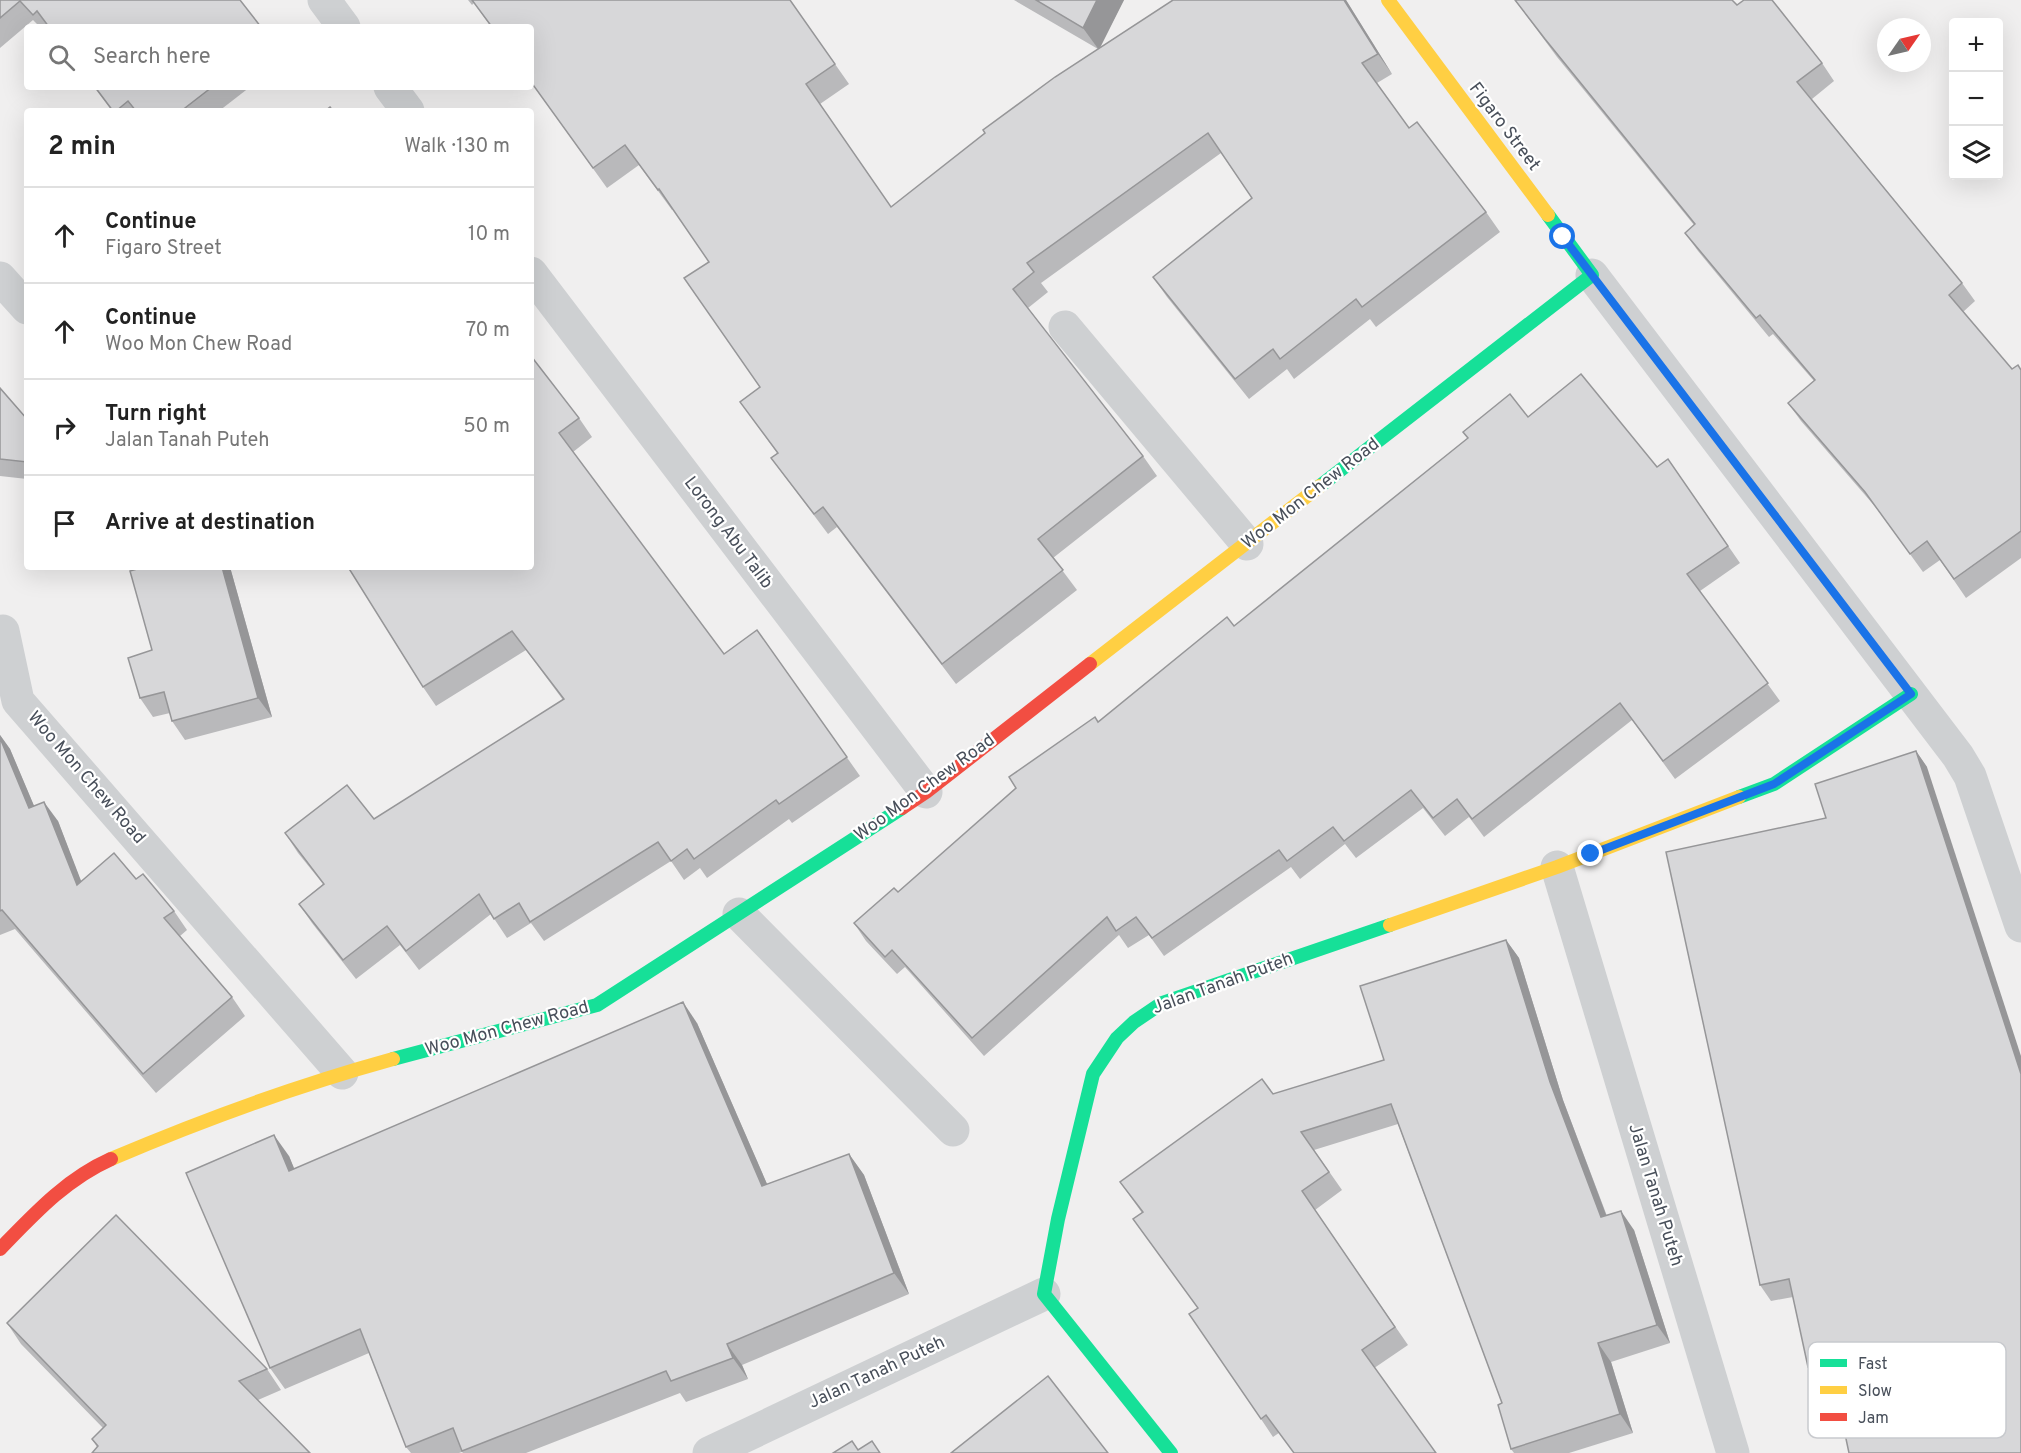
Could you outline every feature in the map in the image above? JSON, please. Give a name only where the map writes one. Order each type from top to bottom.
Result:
[{"type":"street","points":[[324,0],[342,24]]},
{"type":"street","name":"Figaro Street","points":[[1388,0],[1592,275]]},
{"type":"street","points":[[392,90],[406,108]]},
{"type":"street","points":[[1592,275],[1911,694],[1970,776],[2021,926]]},
{"type":"street","name":"Woo Mon Chew Road","points":[[0,1249],[48,1199],[91,1168],[206,1118],[342,1073],[597,1005],[926,792],[1592,275]]},
{"type":"street","name":"Lorong Abu Talib","points":[[534,277],[926,792]]},
{"type":"street","points":[[0,278],[24,305]]},
{"type":"street","points":[[1065,327],[1247,544]]},
{"type":"street","name":"Woo Mon Chew Road","points":[[3,631],[18,701],[342,1073]]},
{"type":"street","name":"Jalan Tanah Puteh","points":[[709,1453],[1044,1294],[1053,1242],[1087,1096],[1097,1066],[1115,1041],[1140,1015],[1162,1003],[1557,867],[1774,784],[1911,694]]},
{"type":"street","name":"Jalan Tanah Puteh","points":[[1557,867],[1732,1453]]},
{"type":"street","points":[[739,914],[953,1130]]},
{"type":"street","points":[[1044,1294],[1171,1453]]},
{"type":"building","points":[[0,0],[240,0],[259,24],[47,24],[37,11],[33,15],[20,1],[0,18]]},
{"type":"building","points":[[472,0],[790,0],[835,64],[806,84],[891,207],[985,133],[983,130],[1055,77],[1173,0],[1344,0],[1378,54],[1362,63],[1409,128],[1417,122],[1486,212],[1362,307],[1356,299],[1280,359],[1273,349],[1235,379],[1153,277],[1252,198],[1208,133],[1027,263],[1034,272],[1013,289],[1143,456],[1038,539],[1063,570],[942,664],[823,507],[814,514],[771,458],[778,453],[740,402],[760,387],[684,278],[709,262],[659,189],[625,145],[593,168],[534,86],[534,24],[490,24]]},
{"type":"building","points":[[1036,0],[1097,0],[1083,28]]},
{"type":"building","points":[[1515,0],[1732,0],[1737,5],[1744,0],[1772,0],[1822,63],[1797,82],[1962,283],[1949,295],[2012,369],[2018,365],[2021,370],[2021,531],[1954,579],[1927,541],[1910,554],[1865,492],[1788,403],[1815,380],[1760,315],[1756,318],[1685,233],[1695,224]]},
{"type":"building","points":[[97,90],[208,90],[185,108],[134,108],[128,101],[120,108],[111,108]]},
{"type":"building","points":[[534,360],[579,418],[559,433],[724,654],[757,630],[847,757],[779,804],[776,800],[694,859],[687,849],[671,861],[658,842],[530,922],[519,903],[494,919],[479,894],[406,951],[387,926],[343,960],[299,904],[324,884],[285,833],[347,785],[374,819],[564,699],[512,631],[423,687],[350,570],[534,570]]},
{"type":"building","points":[[1581,374],[1657,467],[1668,459],[1728,546],[1687,574],[1768,683],[1663,761],[1620,703],[1472,819],[1457,799],[1433,818],[1411,790],[1344,841],[1333,827],[1287,861],[1279,850],[1152,938],[1136,917],[1116,931],[1107,917],[972,1038],[892,950],[885,957],[854,923],[894,888],[898,892],[1016,788],[1009,777],[1095,717],[1098,722],[1227,617],[1234,626],[1468,438],[1463,432],[1510,394],[1528,417]]},
{"type":"building","points":[[0,388],[24,416],[24,462],[0,459]]},
{"type":"building","points":[[223,570],[258,698],[172,721],[164,692],[140,698],[128,658],[152,650],[130,571]]},
{"type":"building","points":[[0,738],[29,808],[44,802],[77,885],[114,853],[136,879],[143,874],[174,911],[164,918],[232,997],[143,1074],[2,910],[0,911]]},
{"type":"building","points":[[1916,751],[2021,1074],[2021,1453],[1849,1453],[1846,1438],[2006,1438],[2006,1342],[1808,1342],[1808,1367],[1789,1279],[1760,1285],[1666,852],[1826,818],[1815,784]]},
{"type":"building","points":[[1506,940],[1550,1082],[1601,1217],[1621,1211],[1657,1325],[1598,1343],[1620,1414],[1511,1449],[1498,1405],[1502,1403],[1391,1104],[1301,1132],[1329,1172],[1302,1191],[1395,1327],[1362,1350],[1436,1453],[1294,1453],[1266,1415],[1261,1419],[1189,1314],[1198,1308],[1133,1219],[1143,1212],[1120,1182],[1262,1079],[1273,1094],[1384,1060],[1360,986]]},
{"type":"building","points":[[683,1002],[762,1186],[849,1154],[894,1273],[727,1344],[733,1358],[671,1381],[666,1371],[462,1451],[453,1428],[406,1447],[360,1329],[270,1368],[186,1173],[274,1135],[289,1171]]},
{"type":"building","points":[[116,1215],[267,1369],[239,1381],[310,1453],[92,1453],[98,1446],[92,1439],[106,1425],[7,1323]]},
{"type":"building","points":[[1048,1376],[1108,1453],[951,1453]]},
{"type":"building","points":[[852,1441],[858,1450],[872,1441],[880,1453],[833,1453]]},
{"type":"traffic: fast","points":[[1320,486],[1592,275],[1548,215]]},
{"type":"traffic: fast","points":[[1739,797],[1774,784],[1911,694]]},
{"type":"traffic: fast","points":[[393,1059],[597,1005],[902,808]]},
{"type":"traffic: fast","points":[[1171,1453],[1044,1294],[1058,1219],[1093,1074],[1117,1038],[1134,1022],[1162,1003],[1390,925]]},
{"type":"traffic: slow","points":[[1388,0],[1548,215]]},
{"type":"traffic: slow","points":[[1090,664],[1320,486]]},
{"type":"traffic: slow","points":[[1390,925],[1557,867],[1739,797]]},
{"type":"traffic: slow","points":[[111,1159],[250,1104],[393,1059]]},
{"type":"traffic: jam","points":[[902,808],[926,792],[1090,664]]},
{"type":"traffic: jam","points":[[0,1249],[38,1210],[65,1187],[111,1159]]},
{"type":"route","points":[[1563,237],[1911,694],[1774,784],[1591,854]]}]
